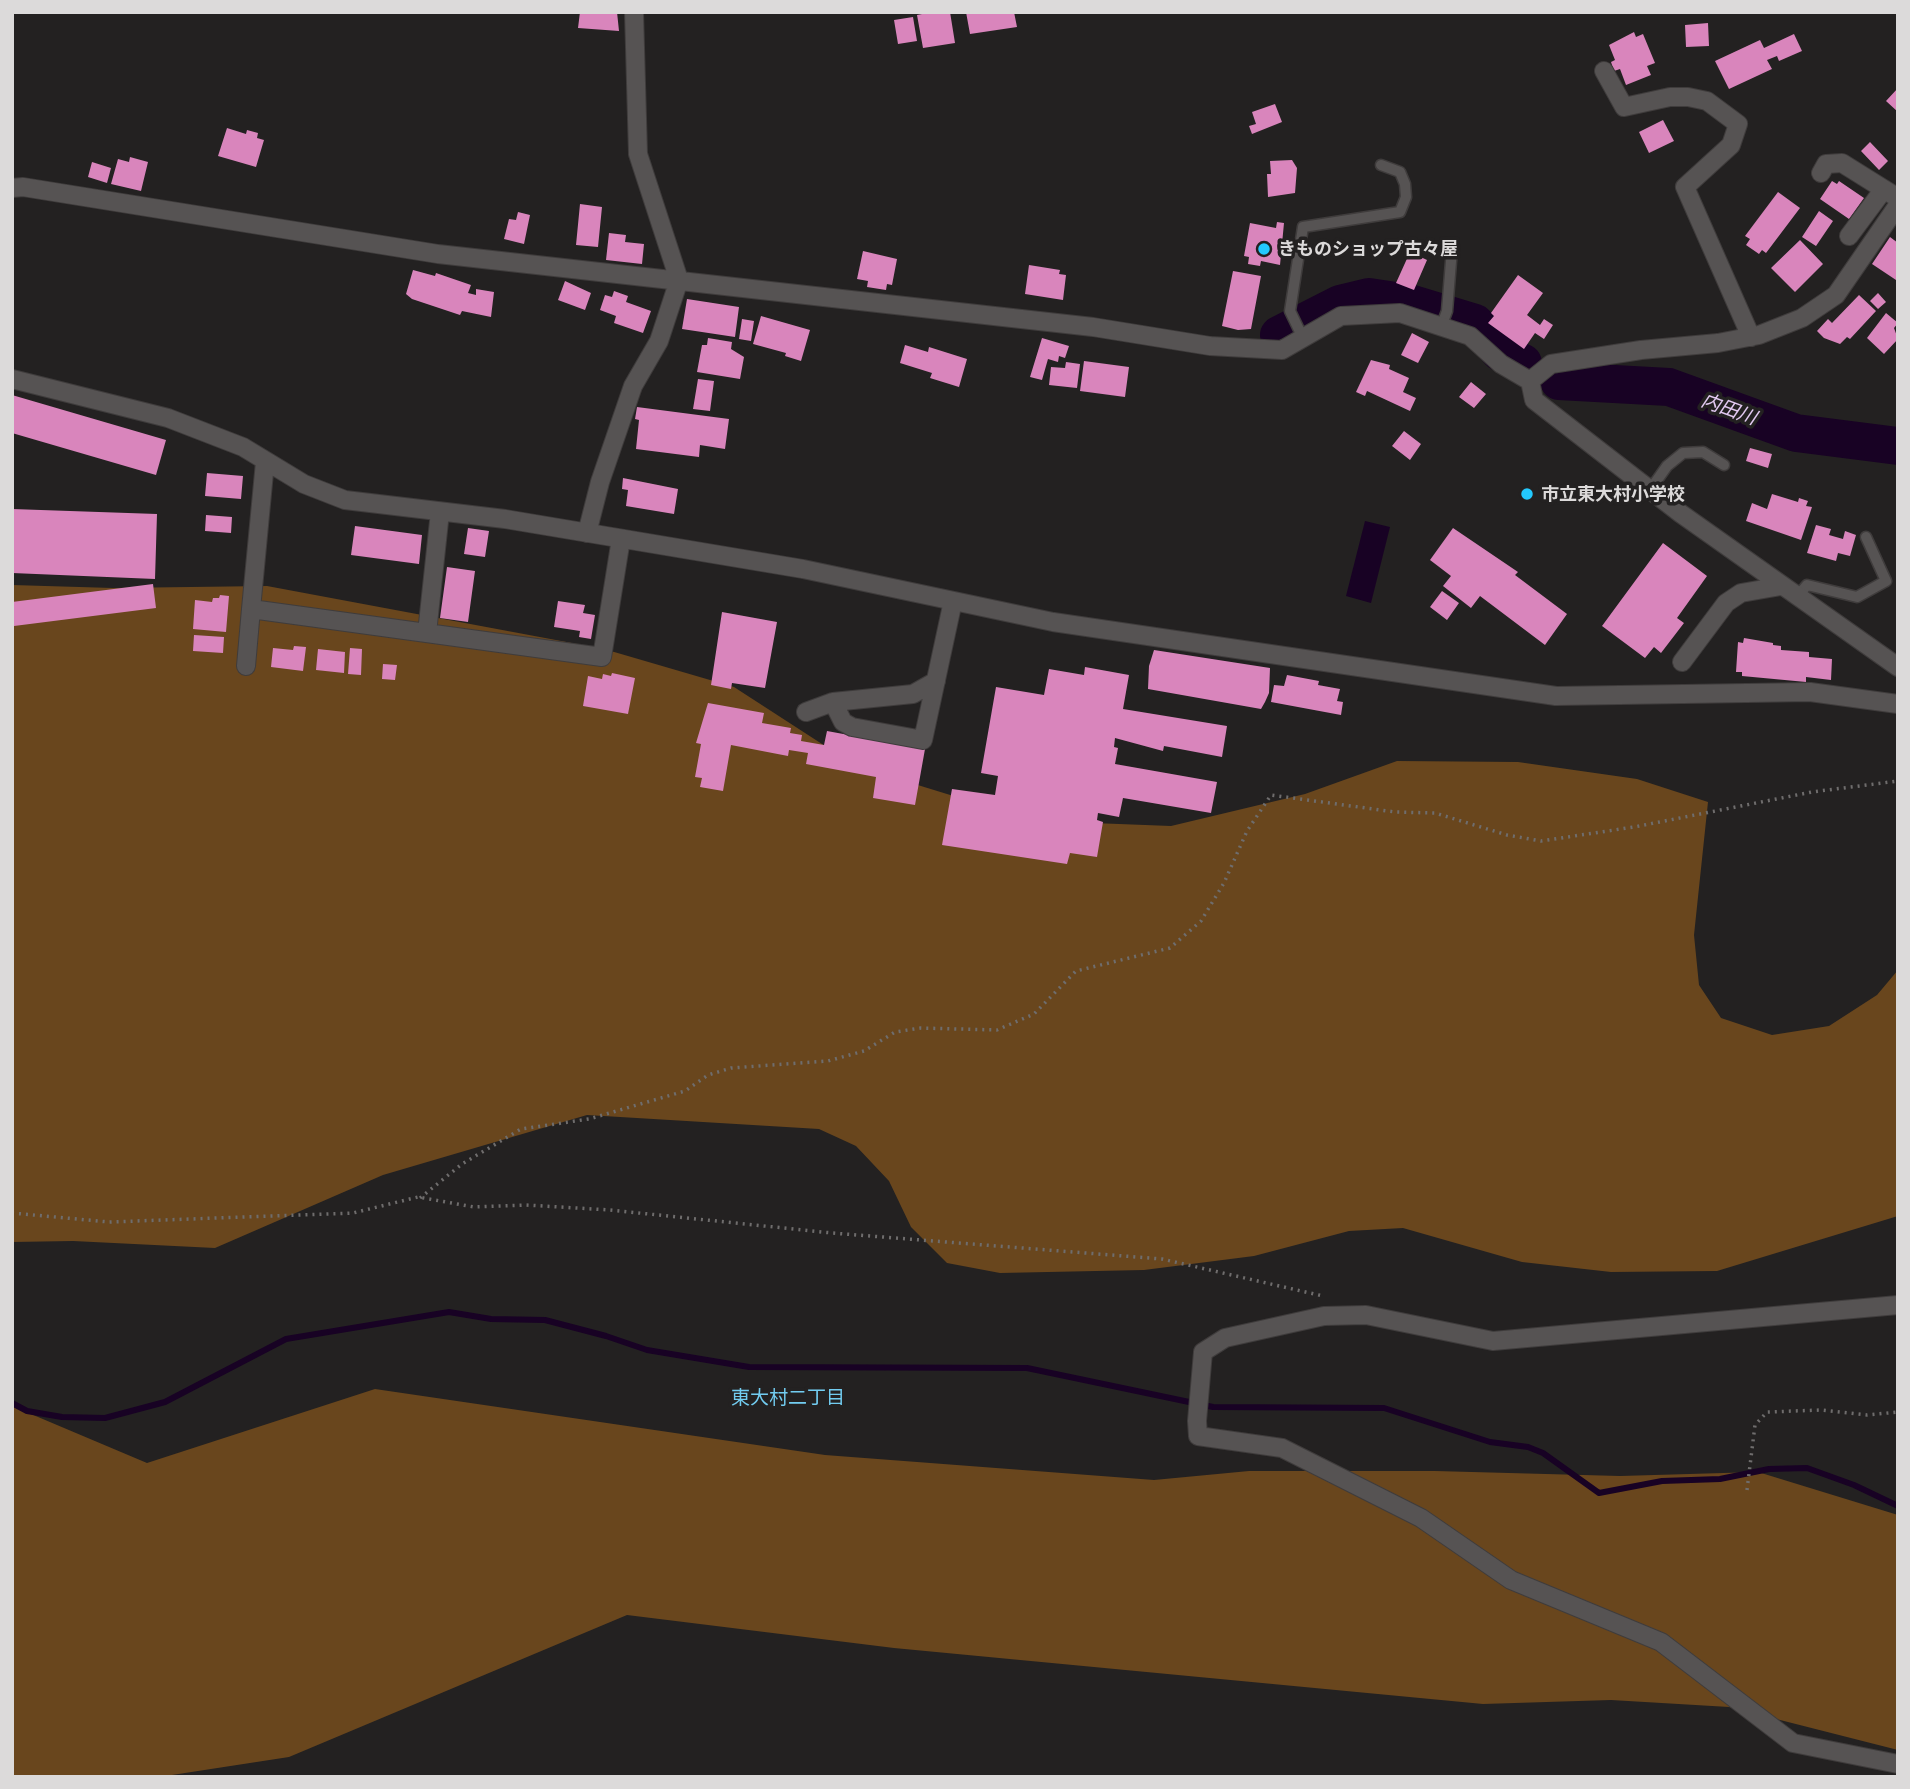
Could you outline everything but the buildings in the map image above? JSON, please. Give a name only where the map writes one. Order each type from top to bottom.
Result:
[{"type":"street","points":[[587,533],[600,482],[633,386],[659,341],[679,280],[638,154],[634,12]]},
{"type":"street","points":[[1604,71],[1625,107],[1670,97],[1688,97],[1707,101],[1738,124],[1731,145],[1685,187],[1751,337]]},
{"type":"street","points":[[1821,173],[1826,164],[1842,163],[1891,193],[1849,236]]},
{"type":"street","points":[[12,188],[23,187],[438,254],[1093,327],[1210,346],[1282,350],[1341,316],[1400,313],[1444,319],[1470,336],[1501,364],[1530,381],[1534,400],[1650,490],[1898,667]]},
{"type":"street","points":[[1530,381],[1551,364],[1751,337],[1802,318],[1836,295],[1898,205]]},
{"type":"street","points":[[12,379],[168,418],[243,447],[304,484],[345,500],[621,538],[803,569],[1053,622],[1556,696],[1810,692],[1897,701]]},
{"type":"street","points":[[246,666],[265,462]]},
{"type":"street","points":[[427,634],[440,512]]},
{"type":"street","points":[[251,609],[602,657],[621,538]]},
{"type":"street","points":[[1682,662],[1726,603],[1741,593],[1781,586]]},
{"type":"street","points":[[833,702],[843,722],[852,727],[923,740],[953,601]]},
{"type":"street","points":[[806,712],[833,702],[913,694],[936,681]]},
{"type":"street","points":[[1898,1305],[1493,1341],[1366,1315],[1324,1316],[1225,1338],[1203,1352],[1198,1421],[1198,1436],[1282,1448],[1421,1518],[1511,1580],[1661,1642],[1793,1743],[1898,1764]]},
{"type":"lane","points":[[1302,337],[1290,311],[1303,227],[1400,212],[1406,197],[1405,184],[1400,172],[1381,164]]},
{"type":"lane","points":[[1444,319],[1452,249]]},
{"type":"lane","points":[[1650,490],[1667,466],[1683,453],[1703,452],[1724,464]]},
{"type":"lane","points":[[1866,537],[1886,580]]},
{"type":"lane","points":[[1797,597],[1807,585],[1857,597],[1898,575]]},
{"type":"path","points":[[420,1198],[462,1164],[521,1129],[589,1119],[685,1091],[708,1075],[731,1068],[828,1061],[864,1051],[895,1032],[921,1028],[997,1030],[1034,1014],[1076,971],[1170,948],[1201,921],[1224,883],[1247,831],[1271,795],[1435,814],[1507,835],[1541,841],[1634,827],[1812,792],[1898,781]]},
{"type":"path","points":[[12,1213],[108,1222],[353,1213],[420,1198],[474,1206],[526,1205],[610,1210],[832,1233],[1162,1259],[1325,1297]]},
{"type":"path","points":[[1747,1490],[1755,1425],[1767,1412],[1821,1410],[1867,1415],[1898,1412]]},
{"type":"shaded area","points":[[1365,521],[1390,527],[1371,603],[1346,596]]},
{"type":"shaded area","points":[[12,585],[113,588],[267,586],[604,649],[734,687],[856,766],[973,802],[1093,823],[1171,826],[1305,794],[1397,761],[1518,762],[1637,779],[1708,802],[1694,935],[1699,985],[1721,1018],[1772,1035],[1829,1026],[1877,995],[1898,970],[1898,1216],[1717,1271],[1611,1272],[1522,1262],[1403,1228],[1349,1231],[1254,1256],[1144,1270],[1000,1273],[947,1263],[911,1227],[889,1181],[856,1146],[819,1129],[587,1115],[383,1175],[215,1248],[73,1241],[12,1242]]},
{"type":"shaded area","points":[[375,1389],[825,1455],[1154,1480],[1249,1471],[1435,1471],[1620,1476],[1758,1472],[1898,1515],[1898,1750],[1729,1707],[1611,1700],[1483,1704],[894,1648],[627,1615],[289,1757],[159,1777],[12,1777],[12,1406],[147,1463]]},
{"type":"waterway","name":"内田川","points":[[1279,335],[1340,304],[1369,297],[1409,303],[1475,323],[1500,352],[1523,363]]},
{"type":"waterway","name":"内田川","points":[[1559,381],[1669,387],[1796,433],[1898,446]]},
{"type":"waterway","points":[[12,1403],[27,1411],[62,1417],[105,1418],[165,1402],[286,1339],[449,1312],[491,1319],[545,1320],[647,1350],[749,1367],[1027,1368],[1213,1407],[1384,1408],[1490,1442],[1528,1447],[1543,1453],[1599,1493],[1662,1481],[1720,1479],[1769,1469],[1807,1468],[1854,1485],[1898,1506]]},
{"type":"place","name":"きものショップ古々屋","points":[[1264,249]]},
{"type":"place","name":"市立東大村小学校","points":[[1527,494]]},
{"type":"district","name":"東大村二丁目","points":[[788,1398]]}]
